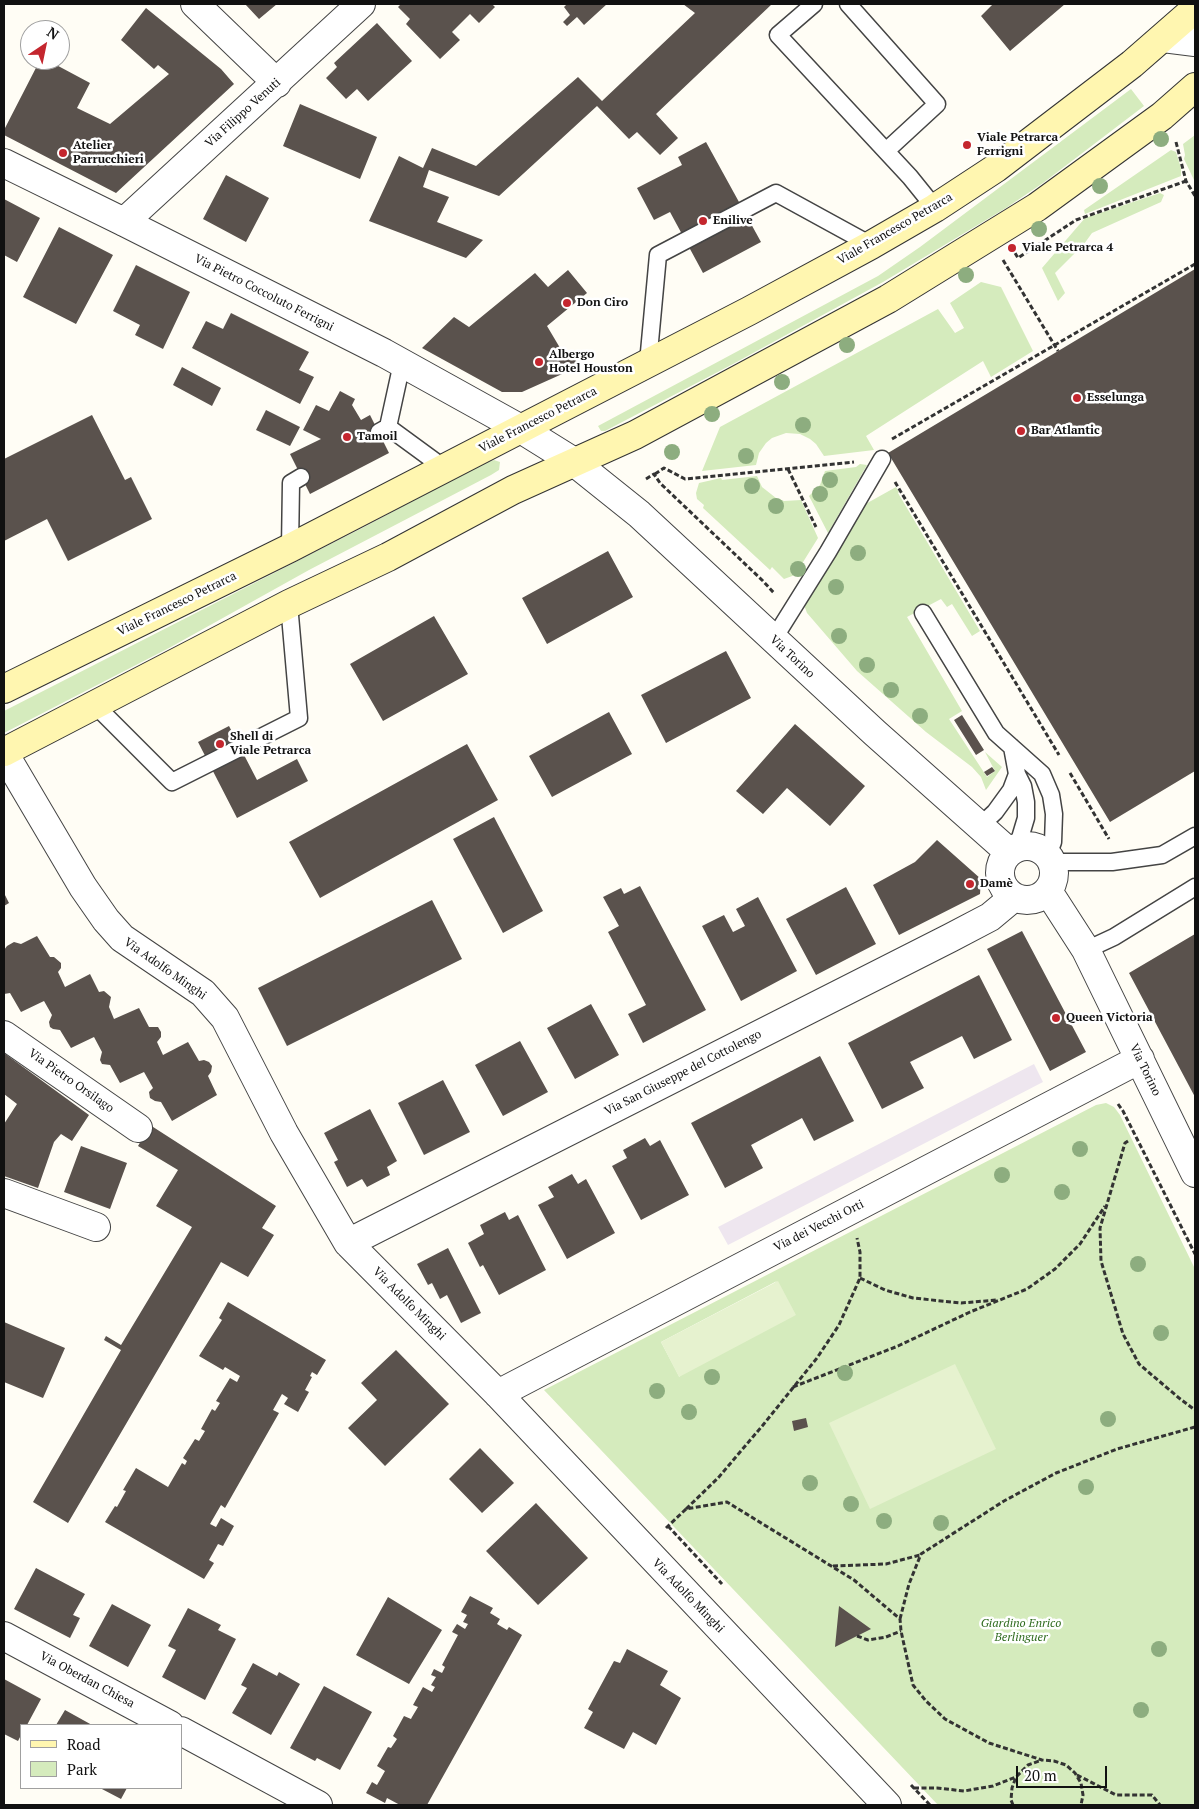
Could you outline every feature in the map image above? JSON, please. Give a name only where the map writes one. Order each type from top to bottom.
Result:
[{"type":"main road","name":"Viale Francesco Petrarca","points":[[4,689],[290,548],[648,363],[871,244],[934,208],[996,168],[1162,38],[1195,9]]},
{"type":"main road","points":[[4,752],[289,604],[388,557],[513,490],[635,435],[896,294],[1037,207],[1148,126],[1195,87]]},
{"type":"street","points":[[195,4],[277,83]]},
{"type":"street","name":"Via Filippo Venuti","points":[[124,222],[361,4]]},
{"type":"street","points":[[1162,38],[1195,42]]},
{"type":"street","name":"Via Pietro Coccoluto Ferrigni","points":[[4,163],[402,363],[521,429]]},
{"type":"street","name":"Via Torino","points":[[521,429],[574,462],[617,495],[772,640],[945,796],[980,826],[1013,850]]},
{"type":"street","name":"Via Adolfo Minghi","points":[[4,752],[84,887],[106,920],[122,938],[203,993],[225,1018],[284,1133],[348,1243],[498,1394],[887,1805]]},
{"type":"street","points":[[1033,846],[1050,858],[1054,878],[1048,891],[1041,897],[1023,900],[1007,892],[1000,876],[1001,867],[1004,859],[1013,850],[1033,846]]},
{"type":"street","name":"Via Torino","points":[[1048,891],[1086,950],[1192,1159]]},
{"type":"street","name":"Via San Giuseppe del Cottolengo","points":[[348,1243],[950,938],[990,917],[1014,897]]},
{"type":"street","name":"Via Pietro Orsilago","points":[[4,1034],[138,1128]]},
{"type":"street","name":"Via dei Vecchi Orti","points":[[498,1394],[1140,1059]]},
{"type":"street","points":[[4,1194],[96,1227]]},
{"type":"street","name":"Via Oberdan Chiesa","points":[[4,1636],[168,1724]]},
{"type":"street","points":[[182,1732],[318,1805]]},
{"type":"lane","points":[[814,4],[778,35],[886,151],[934,208]]},
{"type":"lane","points":[[848,4],[937,104],[886,151]]},
{"type":"lane","points":[[648,363],[658,255],[776,193],[871,244]]},
{"type":"lane","points":[[402,363],[384,430],[444,468]]},
{"type":"lane","points":[[772,640],[828,552],[882,460]]},
{"type":"lane","points":[[290,548],[291,483],[301,477]]},
{"type":"lane","points":[[95,705],[172,782],[299,718],[289,604]]},
{"type":"lane","points":[[923,613],[996,733],[1042,774],[1051,795],[1055,829],[1050,858],[1112,862],[1162,855],[1195,836]]},
{"type":"lane","points":[[1012,747],[1017,774],[1023,786],[1026,802],[1026,818],[1013,850]]},
{"type":"lane","points":[[980,826],[995,812],[1011,790],[1017,774]]},
{"type":"lane","points":[[1086,950],[1114,937],[1195,887]]},
{"type":"path","points":[[1178,147],[1186,181],[1194,191],[1195,196]]},
{"type":"path","points":[[1013,251],[1018,258],[1076,220],[1186,181]]},
{"type":"path","points":[[1059,756],[882,460],[885,443],[1195,264]]},
{"type":"path","points":[[1007,268],[1058,351]]},
{"type":"path","points":[[654,474],[664,468],[685,478],[882,460]]},
{"type":"path","points":[[788,469],[828,552]]},
{"type":"path","points":[[1070,773],[1110,840],[1112,862]]},
{"type":"path","points":[[1086,1088],[1092,1100],[1108,1098],[1116,1102],[1123,1111],[1195,1254]]},
{"type":"path","points":[[1128,1141],[1125,1143],[1100,1228],[1101,1261],[1123,1334],[1139,1364],[1195,1410]]},
{"type":"path","points":[[793,1386],[898,1346],[970,1312],[1027,1289],[1055,1269],[1080,1244],[1106,1206]]},
{"type":"path","points":[[644,1549],[718,1478],[817,1358],[839,1325],[860,1278],[860,1252],[854,1230],[845,1213]]},
{"type":"path","points":[[860,1278],[885,1290],[913,1298],[962,1303],[1003,1300]]},
{"type":"path","points":[[832,1566],[886,1564],[921,1554],[1004,1501],[1056,1473],[1116,1449],[1195,1427]]},
{"type":"path","points":[[686,1509],[727,1502],[854,1580],[900,1619]]},
{"type":"path","points":[[921,1554],[909,1584],[900,1619],[913,1684],[926,1701],[945,1718],[989,1743],[1042,1760],[1066,1765],[1084,1779],[1116,1795],[1152,1795],[1160,1805]]},
{"type":"path","points":[[857,1636],[868,1640],[886,1637],[902,1631]]},
{"type":"path","points":[[914,1788],[964,1791],[993,1786],[1016,1777],[1028,1766],[1042,1760]]},
{"type":"path","points":[[1075,1773],[1081,1783],[1083,1795],[1081,1805]]},
{"type":"path","points":[[1013,1805],[1012,1788],[1016,1777]]},
{"type":"shaded area","points":[[1034,1064],[1043,1082],[728,1245],[718,1227]]},
{"type":"green space","points":[[1131,89],[1144,106],[1043,183],[1006,208],[883,282],[733,364],[605,431],[601,431],[598,426],[878,276],[920,247]]},
{"type":"green space","points":[[1195,135],[1194,180],[1184,159],[1183,144]]},
{"type":"green space","points":[[1171,150],[1176,152],[1181,168],[1181,176],[1085,214],[1084,210]]},
{"type":"green space","points":[[1160,193],[1164,195],[1161,202],[1092,233],[1084,244],[1055,273],[1065,293],[1058,301],[1042,268],[1085,218]]},
{"type":"green space","points":[[981,282],[1001,287],[1033,351],[991,377],[983,361],[866,436],[874,450],[824,456],[810,439],[800,434],[786,433],[772,438],[766,443],[759,453],[756,465],[702,471],[720,427],[938,309],[955,333],[964,328],[950,303]]},
{"type":"green space","points":[[494,460],[500,462],[499,470],[491,475],[309,570],[169,648],[4,733],[4,711],[364,527],[482,464]]},
{"type":"green space","points":[[860,464],[867,465],[828,533],[809,496],[820,485],[825,471],[856,467]]},
{"type":"green space","points":[[757,476],[762,487],[776,498],[784,501],[801,500],[818,538],[795,575],[784,579],[772,567],[770,570],[703,508],[704,505],[697,499],[696,493],[699,483],[721,478],[722,480]]},
{"type":"green space","points":[[896,487],[980,631],[972,636],[952,604],[947,607],[941,599],[907,617],[962,711],[949,719],[987,777],[995,771],[985,752],[1002,767],[986,790],[981,777],[972,767],[926,732],[857,671],[807,613],[804,605],[862,506]]},
{"type":"green space","name":"Giardino Enrico Berlinguer","points":[[1106,1103],[1114,1107],[1120,1115],[1195,1269],[1195,1805],[938,1805],[544,1390],[1096,1105]],"holes":[[[777,1281],[679,1377],[661,1342]]]},
{"type":"green space","points":[[778,1281],[796,1315],[679,1377],[661,1342]]},
{"type":"green space","points":[[955,1364],[996,1449],[870,1509],[829,1423]]},
{"type":"building","points":[[245,4],[277,4],[259,19]]},
{"type":"building","points":[[401,4],[492,4],[495,7],[479,23],[470,14],[452,32],[460,40],[440,59],[406,24],[410,19],[398,7]]},
{"type":"building","points":[[567,4],[607,4],[584,25],[577,17],[567,26],[563,22],[570,15],[564,7]]},
{"type":"building","points":[[683,4],[772,4],[656,114],[678,138],[660,155],[637,132],[629,139],[597,106],[499,196],[429,170],[423,187],[449,197],[437,222],[483,240],[466,258],[369,221],[399,156],[423,168],[432,148],[476,166],[578,77],[602,101],[695,13]]},
{"type":"building","points":[[993,4],[1065,4],[1010,51],[981,16]]},
{"type":"building","points":[[146,8],[221,69],[234,84],[116,193],[4,135],[4,130],[35,70],[66,70],[90,83],[77,108],[110,124],[169,74],[158,65],[154,69],[121,40]]},
{"type":"building","points":[[377,23],[412,61],[368,101],[357,89],[346,99],[326,78],[337,67],[334,63]]},
{"type":"building","points":[[300,104],[377,137],[360,179],[283,146]]},
{"type":"building","points":[[706,142],[761,242],[703,273],[670,212],[654,220],[637,188],[682,165],[678,157]]},
{"type":"building","points":[[226,175],[269,198],[246,242],[203,219]]},
{"type":"building","points":[[4,199],[40,218],[17,262],[4,255]]},
{"type":"building","points":[[59,227],[113,255],[76,324],[23,297]]},
{"type":"building","points":[[136,265],[190,292],[163,349],[135,335],[140,325],[113,311]]},
{"type":"building","points":[[1195,269],[1195,771],[1110,822],[888,453]]},
{"type":"building","points":[[568,270],[587,293],[547,326],[566,358],[572,355],[580,366],[522,392],[502,392],[422,348],[454,317],[469,327],[535,273],[548,287]]},
{"type":"building","points":[[231,313],[309,352],[299,370],[314,377],[300,404],[192,348],[206,321],[223,329]]},
{"type":"building","points":[[182,367],[221,388],[212,406],[173,385]]},
{"type":"building","points":[[340,391],[355,399],[352,405],[361,420],[370,415],[389,453],[310,494],[290,454],[321,439],[303,430],[316,405],[329,411]]},
{"type":"building","points":[[266,410],[300,427],[290,446],[256,430]]},
{"type":"building","points":[[92,415],[125,480],[131,477],[152,519],[68,561],[47,519],[4,541],[4,459]]},
{"type":"building","points":[[608,551],[633,597],[547,644],[522,598]]},
{"type":"building","points":[[434,616],[468,674],[383,721],[350,664]]},
{"type":"building","points":[[726,651],[751,698],[666,743],[641,695]]},
{"type":"building","points":[[609,712],[632,754],[552,797],[529,756]]},
{"type":"building","points":[[962,715],[984,750],[976,755],[954,720]]},
{"type":"building","points":[[795,724],[865,786],[830,826],[787,788],[763,814],[736,791]]},
{"type":"building","points":[[229,726],[257,780],[297,759],[308,781],[237,818],[198,742]]},
{"type":"building","points":[[467,744],[498,800],[320,898],[289,842]]},
{"type":"building","points":[[992,767],[995,771],[987,776],[984,772]]},
{"type":"building","points":[[494,817],[543,911],[503,933],[453,839]]},
{"type":"building","points":[[937,840],[981,879],[980,894],[899,935],[873,885],[915,862]]},
{"type":"building","points":[[640,886],[706,1010],[643,1043],[628,1014],[646,1005],[608,932],[619,926],[603,897],[621,888],[624,894]]},
{"type":"building","points":[[846,887],[876,944],[816,975],[786,919]]},
{"type":"building","points":[[4,893],[9,903],[4,906]]},
{"type":"building","points":[[758,897],[797,971],[741,1001],[702,926],[724,915],[733,932],[745,926],[736,909]]},
{"type":"building","points":[[432,900],[462,959],[287,1046],[258,988]]},
{"type":"building","points":[[1022,931],[1086,1052],[1050,1071],[987,949]]},
{"type":"building","points":[[1195,934],[1195,1097],[1129,973]]},
{"type":"building","points":[[37,936],[50,957],[54,957],[61,963],[61,968],[58,972],[65,987],[90,974],[99,992],[104,991],[111,997],[109,1007],[114,1019],[139,1008],[149,1027],[158,1027],[161,1032],[161,1037],[157,1042],[163,1055],[188,1042],[199,1061],[204,1060],[212,1066],[208,1076],[217,1095],[172,1121],[161,1102],[150,1098],[149,1092],[153,1088],[144,1072],[120,1083],[110,1065],[102,1064],[100,1060],[102,1052],[94,1037],[71,1048],[60,1030],[50,1027],[49,1022],[52,1015],[44,1001],[21,1012],[10,993],[4,994],[4,950],[14,942],[21,944]]},
{"type":"building","points":[[979,975],[1012,1040],[974,1059],[962,1036],[910,1062],[924,1088],[882,1109],[848,1043]]},
{"type":"building","points":[[591,1004],[619,1055],[575,1079],[547,1028]]},
{"type":"building","points":[[520,1041],[548,1092],[503,1116],[475,1065]]},
{"type":"building","points":[[4,1053],[89,1115],[72,1141],[61,1134],[54,1142],[38,1188],[4,1176],[4,1124],[17,1104],[4,1094]]},
{"type":"building","points":[[820,1056],[854,1121],[814,1141],[802,1118],[751,1145],[763,1168],[725,1188],[691,1123]]},
{"type":"building","points":[[443,1080],[470,1132],[424,1155],[398,1103]]},
{"type":"building","points":[[370,1109],[397,1161],[387,1167],[390,1175],[367,1187],[362,1179],[347,1187],[334,1162],[338,1160],[324,1133]]},
{"type":"building","points":[[150,1125],[276,1206],[262,1228],[274,1235],[248,1277],[221,1262],[68,1523],[33,1502],[121,1350],[104,1340],[106,1336],[121,1345],[192,1227],[156,1206],[178,1170],[138,1146]]},
{"type":"building","points":[[645,1138],[650,1146],[660,1140],[689,1195],[641,1220],[612,1166],[627,1158],[623,1150]]},
{"type":"building","points":[[81,1146],[127,1163],[110,1209],[64,1192]]},
{"type":"building","points":[[572,1174],[578,1184],[586,1179],[615,1233],[567,1259],[538,1205],[554,1197],[548,1187]]},
{"type":"building","points":[[505,1212],[509,1220],[518,1215],[546,1270],[499,1295],[483,1265],[480,1267],[468,1243],[484,1234],[480,1225]]},
{"type":"building","points":[[448,1248],[481,1313],[461,1323],[447,1295],[440,1299],[432,1283],[428,1285],[417,1264]]},
{"type":"building","points":[[228,1302],[326,1360],[317,1375],[312,1372],[310,1376],[312,1377],[305,1390],[309,1392],[298,1412],[284,1404],[288,1398],[282,1394],[273,1410],[279,1413],[225,1508],[221,1505],[210,1524],[216,1527],[221,1518],[234,1526],[223,1546],[218,1544],[209,1560],[214,1563],[204,1579],[105,1522],[115,1506],[117,1507],[126,1491],[123,1490],[136,1468],[168,1487],[182,1463],[185,1465],[187,1461],[183,1458],[195,1439],[199,1441],[205,1431],[201,1429],[212,1409],[215,1411],[220,1403],[216,1401],[230,1378],[237,1382],[240,1376],[225,1367],[223,1370],[199,1356],[222,1320],[219,1318]]},
{"type":"building","points":[[4,1322],[65,1348],[43,1398],[4,1382]]},
{"type":"building","points":[[396,1350],[449,1404],[385,1466],[348,1428],[377,1400],[361,1383]]},
{"type":"building","points":[[806,1418],[808,1427],[794,1431],[792,1421]]},
{"type":"building","points":[[480,1448],[514,1483],[482,1513],[449,1479]]},
{"type":"building","points":[[536,1503],[588,1558],[538,1605],[486,1551]]},
{"type":"building","points":[[36,1568],[85,1594],[73,1615],[80,1618],[70,1638],[14,1609]]},
{"type":"building","points":[[470,1596],[493,1608],[490,1613],[500,1619],[497,1624],[507,1630],[509,1627],[522,1635],[427,1805],[400,1805],[387,1798],[385,1803],[366,1793],[372,1782],[377,1785],[385,1771],[377,1766],[388,1747],[391,1748],[397,1739],[393,1736],[404,1716],[411,1719],[418,1707],[413,1705],[423,1687],[432,1692],[435,1687],[431,1685],[436,1677],[431,1675],[434,1669],[442,1673],[445,1667],[442,1665],[458,1635],[452,1632],[457,1624],[465,1629],[468,1624],[463,1622],[467,1615],[461,1612]]},
{"type":"building","points":[[388,1597],[442,1630],[409,1684],[356,1655]]},
{"type":"building","points":[[112,1604],[151,1625],[128,1667],[89,1646]]},
{"type":"building","points":[[839,1606],[871,1629],[835,1647]]},
{"type":"building","points":[[188,1608],[221,1625],[218,1630],[236,1639],[205,1700],[162,1677],[176,1650],[168,1646]]},
{"type":"building","points":[[627,1649],[668,1671],[660,1685],[681,1698],[656,1745],[633,1732],[624,1749],[584,1728],[593,1712],[588,1709],[614,1661],[620,1663]]},
{"type":"building","points":[[253,1663],[277,1676],[279,1672],[300,1684],[271,1735],[232,1713],[247,1688],[241,1685]]},
{"type":"building","points":[[4,1679],[41,1699],[28,1724],[20,1724],[20,1737],[18,1741],[4,1734]]},
{"type":"building","points":[[324,1686],[372,1712],[340,1770],[317,1758],[315,1761],[290,1748]]},
{"type":"building","points":[[65,1710],[90,1724],[57,1724]]},
{"type":"building","points":[[102,1789],[126,1789],[121,1799]]},
{"type":"place","name":"Viale Petrarca Ferrigni","points":[[967,145]]},
{"type":"place","name":"Atelier Parrucchieri","points":[[63,153]]},
{"type":"place","name":"Enilive","points":[[703,221]]},
{"type":"place","name":"Viale Petrarca 4","points":[[1012,248]]},
{"type":"place","name":"Don Ciro","points":[[567,303]]},
{"type":"place","name":"Albergo Hotel Houston","points":[[539,362]]},
{"type":"place","name":"Esselunga","points":[[1077,398]]},
{"type":"place","name":"Bar Atlantic","points":[[1021,431]]},
{"type":"place","name":"Tamoil","points":[[347,437]]},
{"type":"place","name":"Shell di Viale Petrarca","points":[[220,744]]},
{"type":"place","name":"Damè","points":[[970,884]]},
{"type":"place","name":"Queen Victoria","points":[[1056,1018]]}]
